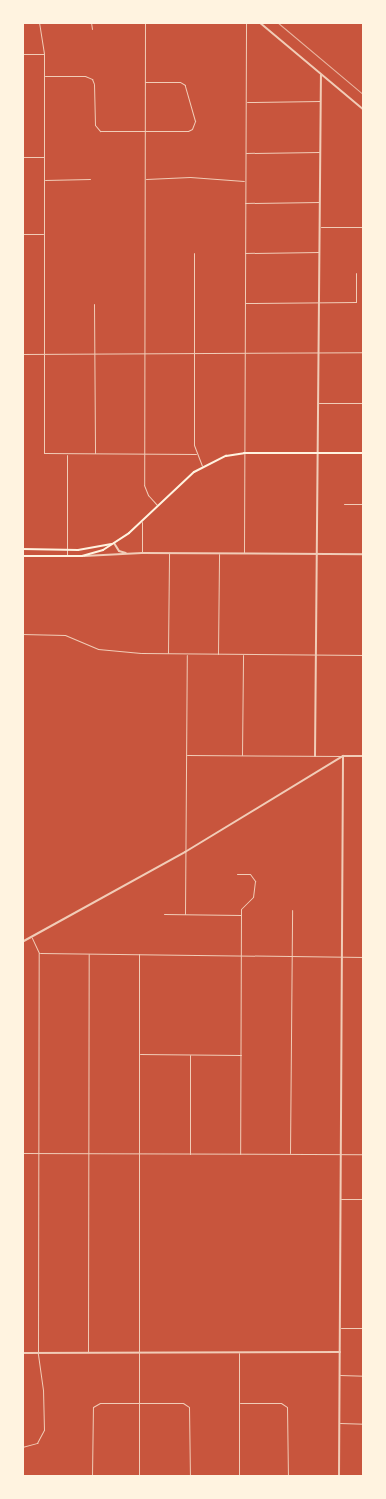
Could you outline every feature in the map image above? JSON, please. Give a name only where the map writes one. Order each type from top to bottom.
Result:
[{"type":"main road","points":[[22,556],[67,557],[98,552],[114,543],[142,520],[202,466],[226,456],[244,454],[364,454]]},
{"type":"main road","points":[[22,549],[85,549],[114,543]]},
{"type":"street","points":[[39,22],[44,54],[44,453],[196,454]]},
{"type":"street","points":[[91,22],[92,29]]},
{"type":"street","points":[[145,22],[144,453],[146,492],[157,505]]},
{"type":"street","points":[[244,554],[246,22]]},
{"type":"street","points":[[259,22],[364,110]]},
{"type":"street","points":[[22,54],[44,54]]},
{"type":"street","points":[[315,756],[321,74]]},
{"type":"street","points":[[44,76],[86,76],[92,80],[94,84],[95,125],[100,132],[188,131],[194,127],[195,121],[185,85],[180,82],[145,82]]},
{"type":"street","points":[[245,102],[321,101]]},
{"type":"street","points":[[245,153],[320,152]]},
{"type":"street","points":[[22,157],[44,156]]},
{"type":"street","points":[[145,179],[190,177],[222,181],[245,181]]},
{"type":"street","points":[[44,180],[90,179]]},
{"type":"street","points":[[245,203],[320,202]]},
{"type":"street","points":[[320,227],[364,227]]},
{"type":"street","points":[[22,234],[44,234]]},
{"type":"street","points":[[245,253],[320,252]]},
{"type":"street","points":[[194,253],[194,445],[202,466]]},
{"type":"street","points":[[244,303],[356,302],[356,273]]},
{"type":"street","points":[[94,304],[95,453]]},
{"type":"street","points":[[22,354],[364,352]]},
{"type":"street","points":[[319,403],[364,403]]},
{"type":"street","points":[[67,453],[67,557]]},
{"type":"street","points":[[344,504],[364,504]]},
{"type":"street","points":[[142,520],[142,553]]},
{"type":"street","points":[[114,543],[119,551],[129,554]]},
{"type":"street","points":[[82,556],[142,553],[364,554]]},
{"type":"street","points":[[168,654],[170,553]]},
{"type":"street","points":[[218,654],[219,554]]},
{"type":"street","points":[[22,634],[65,635],[102,650],[168,654],[364,655]]},
{"type":"street","points":[[184,914],[188,654]]},
{"type":"street","points":[[242,756],[243,654]]},
{"type":"street","points":[[186,755],[364,756]]},
{"type":"street","points":[[22,942],[185,852],[343,756]]},
{"type":"street","points":[[339,1476],[343,756]]},
{"type":"street","points":[[237,874],[251,875],[255,881],[253,897],[241,909],[240,1154]]},
{"type":"street","points":[[290,1154],[292,910]]},
{"type":"street","points":[[164,914],[241,914]]},
{"type":"street","points":[[22,1447],[37,1443],[44,1430],[43,1390],[38,1353],[39,953],[32,937]]},
{"type":"street","points":[[39,953],[364,956]]},
{"type":"street","points":[[88,1353],[89,954]]},
{"type":"street","points":[[139,954],[139,1476]]},
{"type":"street","points":[[139,1054],[241,1055]]},
{"type":"street","points":[[190,1054],[190,1154]]},
{"type":"street","points":[[22,1153],[364,1154]]},
{"type":"street","points":[[340,1199],[364,1199]]},
{"type":"street","points":[[340,1328],[364,1328]]},
{"type":"street","points":[[239,1352],[240,1476]]},
{"type":"street","points":[[22,1353],[340,1352]]},
{"type":"street","points":[[340,1376],[364,1376]]},
{"type":"street","points":[[92,1476],[93,1407],[100,1403],[139,1402],[183,1402],[189,1407],[190,1476]]},
{"type":"street","points":[[239,1403],[281,1403],[287,1407],[288,1476]]},
{"type":"street","points":[[340,1423],[364,1424]]},
{"type":"railway","points":[[277,22],[364,95]]}]
